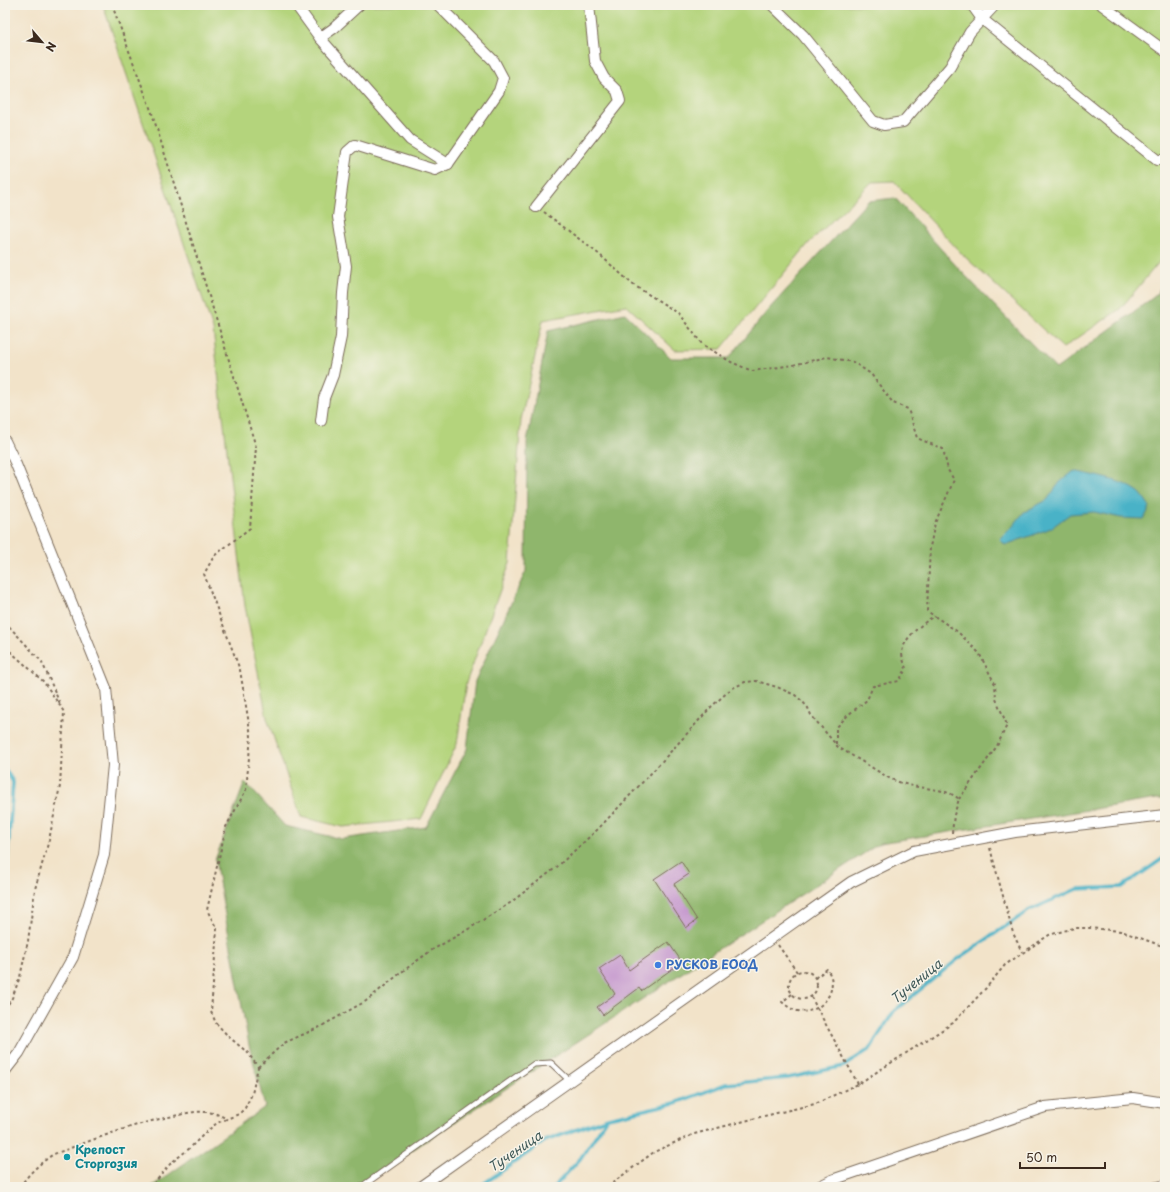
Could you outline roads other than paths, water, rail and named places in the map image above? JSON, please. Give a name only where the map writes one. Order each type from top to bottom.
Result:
[{"type":"street","points":[[296,5],[320,38],[410,140],[448,164]]},
{"type":"street","points":[[320,38],[334,28],[359,5]]},
{"type":"street","points":[[321,421],[324,398],[333,375],[341,337],[342,293],[346,266],[338,217],[347,152],[355,146],[436,170],[448,164],[499,92],[503,78],[494,61],[438,5]]},
{"type":"street","points":[[536,206],[620,101],[616,91],[604,78],[596,61],[589,5]]},
{"type":"street","points":[[772,5],[803,35],[873,121],[884,125],[903,122],[950,67],[970,32],[995,5]]},
{"type":"street","points":[[972,5],[982,19],[1157,160],[1165,160]]},
{"type":"street","points":[[1102,5],[1165,50]]},
{"type":"street","points":[[5,441],[15,462],[106,688],[114,765],[104,856],[73,957],[19,1053],[5,1071]]},
{"type":"street","points":[[420,1187],[851,882],[914,851],[1015,832],[1165,815]]},
{"type":"street","points":[[818,1187],[832,1180],[1045,1107],[1133,1098],[1165,1103]]},
{"type":"lane","points":[[361,1187],[534,1064],[551,1063],[570,1081]]},
{"type":"lane","points":[[1147,1187],[1165,1183]]},
{"type":"water","points":[[1074,471],[1116,481],[1139,492],[1150,507],[1144,519],[1121,518],[1094,512],[1070,514],[1051,528],[1005,545],[1000,539],[1024,512],[1047,500],[1060,482]]},
{"type":"waterway","name":"Тученица","points":[[5,769],[13,782],[5,890]]},
{"type":"waterway","name":"Тученица","points":[[479,1187],[545,1141],[608,1118],[675,1103],[726,1084],[788,1078],[844,1066],[870,1049],[894,1011],[958,959],[1028,911],[1077,889],[1122,887],[1165,857]]},
{"type":"waterway","name":"Тученица","points":[[554,1187],[580,1159],[607,1119]]},
{"type":"place","name":"РУСКОВ ЕООД","points":[[658,965]]},
{"type":"place","name":"Крепост Сторгозия","points":[[67,1157]]}]
